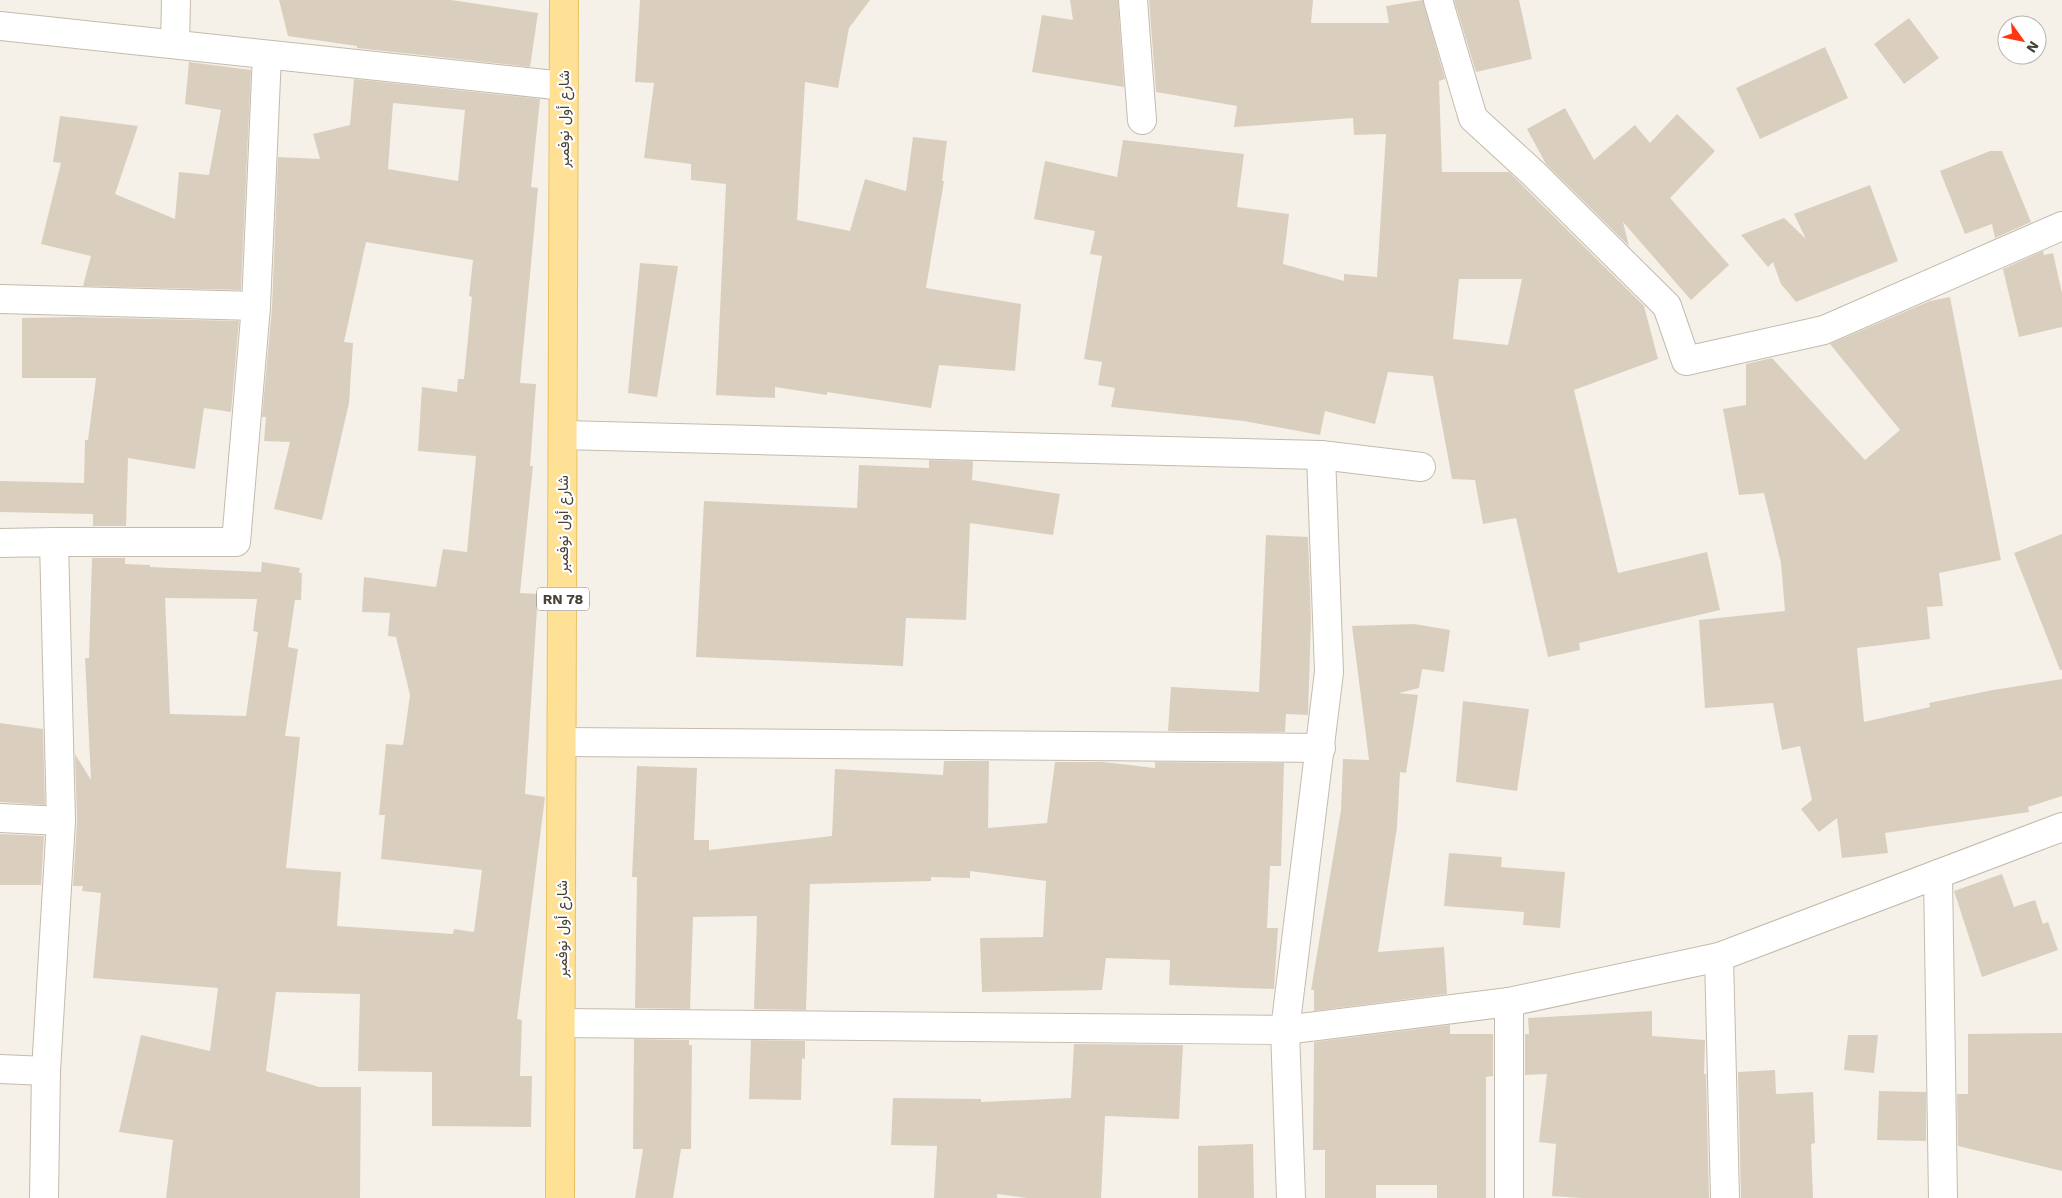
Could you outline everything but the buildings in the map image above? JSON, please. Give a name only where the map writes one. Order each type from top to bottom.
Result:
[{"type":"main road","name":"شارع أول نوفمبر","points":[[560,1198],[564,0]]},
{"type":"street","points":[[175,44],[176,0]]},
{"type":"street","points":[[1133,0],[1142,120]]},
{"type":"street","points":[[1438,0],[1473,118],[1534,174],[1667,306],[1686,361],[1824,330],[2062,226]]},
{"type":"street","points":[[0,26],[564,86]]},
{"type":"street","points":[[0,543],[236,542],[256,306],[267,55]]},
{"type":"street","points":[[0,299],[256,306]]},
{"type":"street","points":[[563,435],[1321,455],[1421,467]]},
{"type":"street","points":[[1291,1198],[1285,1030],[1329,672],[1321,455]]},
{"type":"street","points":[[44,1198],[46,1071],[61,822],[54,542]]},
{"type":"street","points":[[563,742],[1320,748]]},
{"type":"street","points":[[0,818],[61,822]]},
{"type":"street","points":[[561,1023],[1285,1030],[1509,1002],[1718,957],[2062,827]]},
{"type":"street","points":[[1938,874],[1943,1198]]},
{"type":"street","points":[[1718,957],[1725,1198]]},
{"type":"street","points":[[1509,1002],[1509,1198]]},
{"type":"street","points":[[0,1069],[46,1071]]}]
